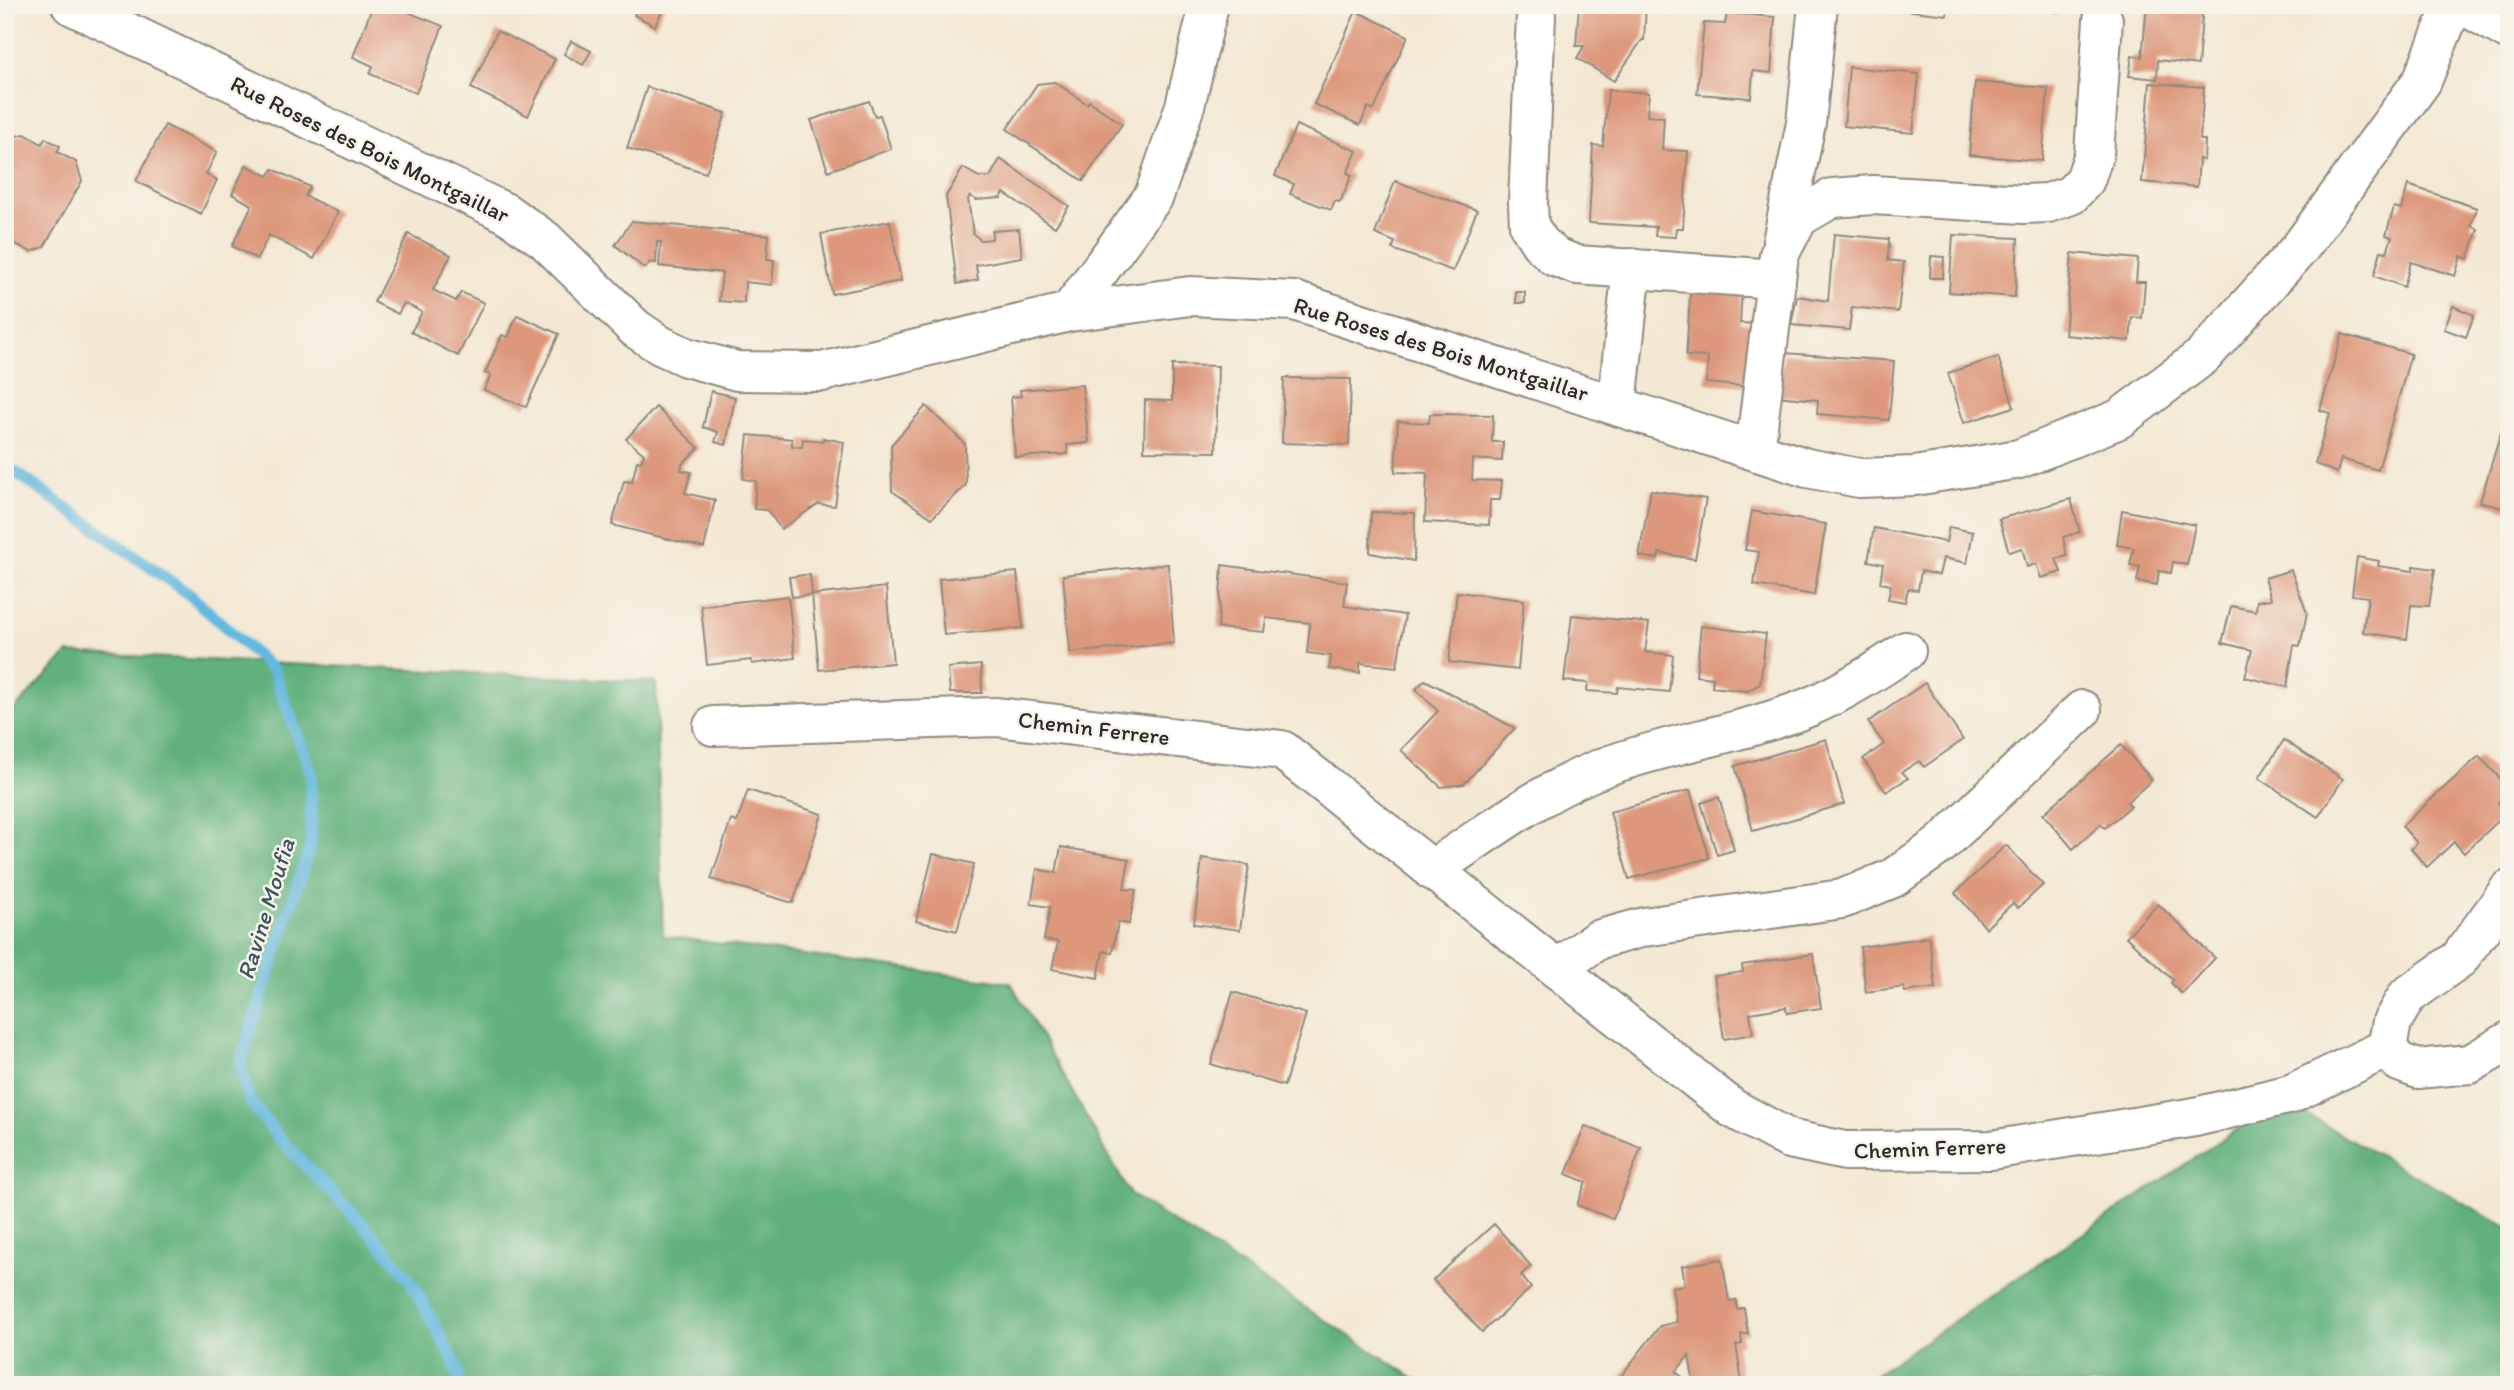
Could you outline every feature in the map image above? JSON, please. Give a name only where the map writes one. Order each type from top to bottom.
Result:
[{"type":"street","name":"Rue Roses des Bois Montgaillar","points":[[71,5],[506,213],[545,240],[635,328],[669,349],[711,365],[737,371],[822,372],[1069,312],[1190,296],[1294,301],[1618,404],[1807,468],[1859,478],[1915,476],[2019,459],[2119,419],[2203,356],[2300,248],[2422,81],[2453,5]]},
{"type":"street","points":[[1069,312],[1154,196],[1185,106],[1209,5]]},
{"type":"street","points":[[1755,451],[1777,267],[1806,123],[1818,5]]},
{"type":"street","points":[[2463,5],[2509,31]]},
{"type":"street","points":[[1536,16],[1529,226],[1540,243],[1555,257],[1577,265],[1632,268],[1777,267]]},
{"type":"street","points":[[1777,267],[1798,218],[1832,198],[1872,195],[2024,204],[2048,203],[2071,195],[2085,180],[2094,154],[2103,20]]},
{"type":"street","name":"Rue Roses des Bois Montgaillar","points":[[1618,404],[1632,268]]},
{"type":"street","points":[[1431,870],[1543,797],[1607,766],[1671,745],[1760,724],[1809,707],[1854,686],[1906,651]]},
{"type":"street","points":[[1557,968],[1597,940],[1644,927],[1842,899],[1893,878],[1940,845],[2082,710]]},
{"type":"street","name":"Chemin Ferrere","points":[[713,726],[996,717],[1282,750],[1732,1108],[1789,1139],[1845,1151],[1991,1150],[2195,1117],[2291,1094],[2387,1048]]},
{"type":"street","points":[[2509,890],[2459,959],[2407,996],[2392,1022],[2387,1048],[2399,1062],[2418,1069],[2470,1064],[2509,1041]]},
{"type":"green space","points":[[68,653],[656,682],[663,936],[1011,983],[1130,1194],[1425,1385],[5,1385],[5,719]]},
{"type":"green space","points":[[2280,1100],[2509,1228],[2509,1385],[1860,1385]]},
{"type":"building","points":[[373,5],[390,5],[443,26],[416,93],[370,74],[373,66],[353,57]]},
{"type":"building","points":[[639,5],[665,5],[655,26],[634,15]]},
{"type":"building","points":[[1018,5],[1108,5],[1102,13]]},
{"type":"building","points":[[1579,5],[1646,5],[1644,40],[1614,81],[1577,58],[1584,46],[1576,46]]},
{"type":"building","points":[[1887,5],[1948,5],[1947,15],[1887,8]]},
{"type":"building","points":[[2010,5],[2059,5],[2058,12]]},
{"type":"building","points":[[2147,5],[2203,5],[2198,65],[2158,60],[2157,79],[2129,76],[2132,56],[2142,57]]},
{"type":"building","points":[[1356,11],[1408,36],[1374,110],[1368,107],[1360,125],[1314,104]]},
{"type":"building","points":[[1727,13],[1775,17],[1771,73],[1753,71],[1751,98],[1697,94],[1704,23],[1725,24]]},
{"type":"building","points":[[497,31],[555,59],[528,116],[471,88]]},
{"type":"building","points":[[571,41],[591,51],[583,65],[564,54]]},
{"type":"building","points":[[1849,67],[1919,74],[1913,133],[1844,126]]},
{"type":"building","points":[[1055,82],[1122,124],[1083,181],[1007,129],[1037,84]]},
{"type":"building","points":[[1975,82],[2048,88],[2042,161],[1969,155]]},
{"type":"building","points":[[2150,83],[2204,87],[2200,140],[2205,140],[2204,160],[2199,159],[2197,187],[2142,182]]},
{"type":"building","points":[[647,87],[726,113],[706,173],[627,148]]},
{"type":"building","points":[[1608,90],[1649,93],[1647,116],[1664,117],[1662,150],[1688,151],[1683,228],[1676,228],[1675,237],[1655,236],[1656,227],[1589,223],[1593,145],[1603,146]]},
{"type":"building","points":[[869,101],[875,116],[880,115],[891,149],[828,171],[811,120]]},
{"type":"building","points":[[165,125],[217,152],[206,174],[217,180],[201,214],[136,181]]},
{"type":"building","points":[[1296,125],[1357,151],[1347,173],[1352,175],[1340,202],[1335,201],[1331,210],[1290,194],[1294,184],[1275,176]]},
{"type":"building","points":[[25,134],[42,144],[45,138],[60,146],[57,152],[76,162],[82,181],[44,247],[31,252],[5,239],[5,184],[8,183],[6,138]]},
{"type":"building","points":[[1000,159],[1069,206],[1055,227],[1004,193],[1001,198],[976,200],[970,196],[968,199],[973,234],[981,240],[992,239],[992,231],[1019,229],[1022,257],[976,265],[978,280],[957,284],[946,196],[963,168],[979,177],[990,177]]},
{"type":"building","points":[[246,165],[268,176],[273,169],[310,187],[305,196],[338,212],[314,259],[269,235],[257,259],[232,246],[252,205],[232,194]]},
{"type":"building","points":[[1395,181],[1477,210],[1453,271],[1392,249],[1395,242],[1375,234]]},
{"type":"building","points":[[2408,185],[2477,208],[2471,226],[2478,229],[2468,259],[2461,256],[2455,276],[2411,262],[2404,287],[2374,276],[2381,251],[2387,252],[2392,237],[2386,235],[2394,207],[2401,209]]},
{"type":"building","points":[[632,221],[769,235],[767,259],[774,260],[772,285],[745,282],[744,303],[719,301],[722,273],[659,266],[661,242],[657,242],[656,263],[650,262],[644,268],[615,245]]},
{"type":"building","points":[[890,221],[901,281],[832,294],[821,234]]},
{"type":"building","points":[[408,234],[451,255],[433,290],[456,301],[461,292],[484,303],[458,356],[411,332],[422,312],[404,303],[398,314],[374,302]]},
{"type":"building","points":[[1834,234],[1889,239],[1888,260],[1904,262],[1898,312],[1852,307],[1849,330],[1791,325],[1797,296],[1828,301]]},
{"type":"building","points":[[1953,235],[2018,238],[2015,297],[1949,292]]},
{"type":"building","points":[[2072,253],[2138,259],[2136,282],[2145,282],[2142,318],[2132,317],[2130,341],[2065,335]]},
{"type":"building","points":[[1931,256],[1944,257],[1943,278],[1930,278]]},
{"type":"building","points":[[1691,283],[1742,289],[1740,323],[1758,324],[1752,387],[1706,383],[1708,357],[1686,356]]},
{"type":"building","points":[[1516,292],[1525,292],[1525,303],[1516,303]]},
{"type":"building","points":[[2453,306],[2474,315],[2466,337],[2444,329]]},
{"type":"building","points":[[517,315],[559,334],[526,407],[484,390],[491,375],[485,373],[502,335],[508,337]]},
{"type":"building","points":[[2342,334],[2411,354],[2378,470],[2341,459],[2337,473],[2315,464],[2330,413],[2320,410]]},
{"type":"building","points":[[1784,353],[1894,361],[1889,420],[1817,414],[1818,400],[1775,396]]},
{"type":"building","points":[[1998,357],[2014,407],[1964,423],[1948,373]]},
{"type":"building","points":[[1172,365],[1218,366],[1216,452],[1144,451],[1145,400],[1172,401]]},
{"type":"building","points":[[1284,378],[1351,379],[1349,445],[1282,443]]},
{"type":"building","points":[[1082,385],[1089,443],[1067,445],[1068,454],[1015,457],[1011,397],[1021,396],[1020,390]]},
{"type":"building","points":[[711,391],[735,397],[726,445],[715,442],[718,432],[703,427]]},
{"type":"building","points":[[926,406],[965,444],[966,485],[932,518],[892,491],[891,445]]},
{"type":"building","points":[[2509,406],[2509,510],[2480,502]]},
{"type":"building","points":[[656,407],[699,448],[682,464],[681,470],[691,472],[685,493],[715,500],[704,548],[612,525],[624,481],[632,482],[637,461],[641,462],[644,454],[626,439]]},
{"type":"building","points":[[1430,414],[1493,415],[1492,442],[1503,442],[1502,461],[1473,459],[1472,480],[1502,481],[1500,500],[1490,500],[1489,525],[1425,522],[1427,473],[1395,472],[1398,421],[1429,423]]},
{"type":"building","points":[[748,435],[792,439],[792,446],[802,447],[803,439],[823,441],[823,438],[844,442],[835,506],[818,504],[781,529],[767,510],[754,509],[756,481],[743,479]]},
{"type":"building","points":[[1651,490],[1706,499],[1695,559],[1659,553],[1658,559],[1639,556]]},
{"type":"building","points":[[2071,499],[2080,532],[2063,537],[2067,556],[2056,559],[2061,572],[2041,578],[2036,564],[2027,567],[2022,548],[2009,552],[1999,519]]},
{"type":"building","points":[[2122,510],[2195,525],[2187,565],[2173,562],[2171,573],[2159,571],[2157,585],[2137,581],[2140,567],[2130,565],[2134,548],[2117,545]]},
{"type":"building","points":[[1752,511],[1826,524],[1814,595],[1754,585],[1759,552],[1745,550]]},
{"type":"building","points":[[1371,512],[1415,513],[1414,561],[1370,553]]},
{"type":"building","points":[[1949,527],[1973,532],[1967,563],[1943,558],[1939,575],[1921,571],[1918,590],[1908,589],[1905,602],[1888,599],[1891,585],[1880,583],[1883,564],[1868,561],[1874,528],[1946,542]]},
{"type":"building","points":[[2357,557],[2379,561],[2378,566],[2413,571],[2413,566],[2435,569],[2429,606],[2411,605],[2407,639],[2363,632],[2368,597],[2352,595]]},
{"type":"building","points":[[1168,564],[1174,643],[1070,653],[1063,575]]},
{"type":"building","points":[[1222,565],[1347,582],[1344,606],[1405,615],[1397,667],[1360,663],[1360,673],[1329,669],[1331,656],[1307,653],[1310,623],[1266,618],[1264,632],[1218,628]]},
{"type":"building","points":[[2291,570],[2307,613],[2300,646],[2294,645],[2287,687],[2245,677],[2252,650],[2222,643],[2231,606],[2256,611],[2257,601],[2271,599],[2265,578]]},
{"type":"building","points":[[1017,572],[1023,628],[944,635],[939,579]]},
{"type":"building","points":[[810,575],[812,595],[792,597],[789,577]]},
{"type":"building","points":[[886,587],[893,663],[819,670],[812,595]]},
{"type":"building","points":[[1457,592],[1524,600],[1518,670],[1449,662]]},
{"type":"building","points":[[788,596],[795,658],[752,664],[751,660],[707,665],[701,606]]},
{"type":"building","points":[[1572,615],[1649,623],[1645,652],[1673,655],[1669,692],[1618,687],[1617,693],[1587,691],[1588,683],[1564,681]]},
{"type":"building","points":[[1701,626],[1766,634],[1760,684],[1747,691],[1712,687],[1713,678],[1696,676]]},
{"type":"building","points":[[981,665],[982,693],[950,693],[948,668]]},
{"type":"building","points":[[1425,680],[1515,728],[1464,784],[1441,787],[1401,750],[1438,711],[1416,689]]},
{"type":"building","points":[[1925,683],[1963,740],[1924,767],[1919,761],[1902,772],[1908,778],[1886,792],[1863,759],[1884,744],[1868,722]]},
{"type":"building","points":[[1826,739],[1844,804],[1753,831],[1735,766]]},
{"type":"building","points":[[2284,740],[2343,779],[2318,817],[2259,778]]},
{"type":"building","points":[[2121,745],[2152,780],[2127,802],[2131,806],[2105,828],[2101,824],[2073,849],[2043,814]]},
{"type":"building","points":[[2479,756],[2509,788],[2509,792],[2498,802],[2507,813],[2464,853],[2454,842],[2427,867],[2411,849],[2417,843],[2402,826]]},
{"type":"building","points":[[748,790],[822,814],[793,903],[711,879],[731,820],[737,822]]},
{"type":"building","points":[[1690,790],[1709,858],[1629,879],[1610,812]]},
{"type":"building","points":[[1719,797],[1734,850],[1717,855],[1701,803]]},
{"type":"building","points":[[2006,845],[2043,885],[2018,908],[2013,903],[1986,928],[1955,893]]},
{"type":"building","points":[[1061,847],[1129,859],[1124,889],[1136,890],[1129,924],[1118,922],[1112,953],[1103,951],[1098,978],[1052,969],[1058,942],[1044,940],[1050,907],[1031,904],[1037,869],[1056,873]]},
{"type":"building","points":[[933,854],[974,864],[957,931],[916,921]]},
{"type":"building","points":[[1202,858],[1249,865],[1240,930],[1194,924]]},
{"type":"building","points":[[2158,904],[2215,958],[2182,994],[2171,983],[2173,980],[2126,937]]},
{"type":"building","points":[[1929,937],[1936,988],[1905,992],[1904,987],[1866,992],[1860,947]]},
{"type":"building","points":[[1813,954],[1821,1008],[1787,1013],[1786,1007],[1750,1013],[1753,1034],[1724,1039],[1714,976],[1743,972],[1742,965]]},
{"type":"building","points":[[1233,992],[1306,1014],[1284,1086],[1211,1064]]},
{"type":"building","points":[[1585,1126],[1641,1148],[1613,1219],[1577,1205],[1586,1182],[1566,1174]]},
{"type":"building","points":[[1494,1224],[1531,1266],[1521,1275],[1531,1288],[1482,1332],[1433,1280]]},
{"type":"building","points":[[1722,1259],[1729,1301],[1736,1300],[1737,1309],[1744,1308],[1748,1334],[1741,1334],[1742,1344],[1736,1345],[1742,1382],[1694,1385],[1689,1355],[1676,1372],[1686,1380],[1682,1385],[1614,1385],[1660,1326],[1677,1322],[1672,1287],[1685,1285],[1682,1266]]},
{"type":"waterway","name":"Ravine Moufia","points":[[5,465],[190,595],[273,670],[311,772],[311,844],[240,1063],[249,1100],[278,1137],[373,1235],[410,1280],[456,1365],[459,1385]]}]
